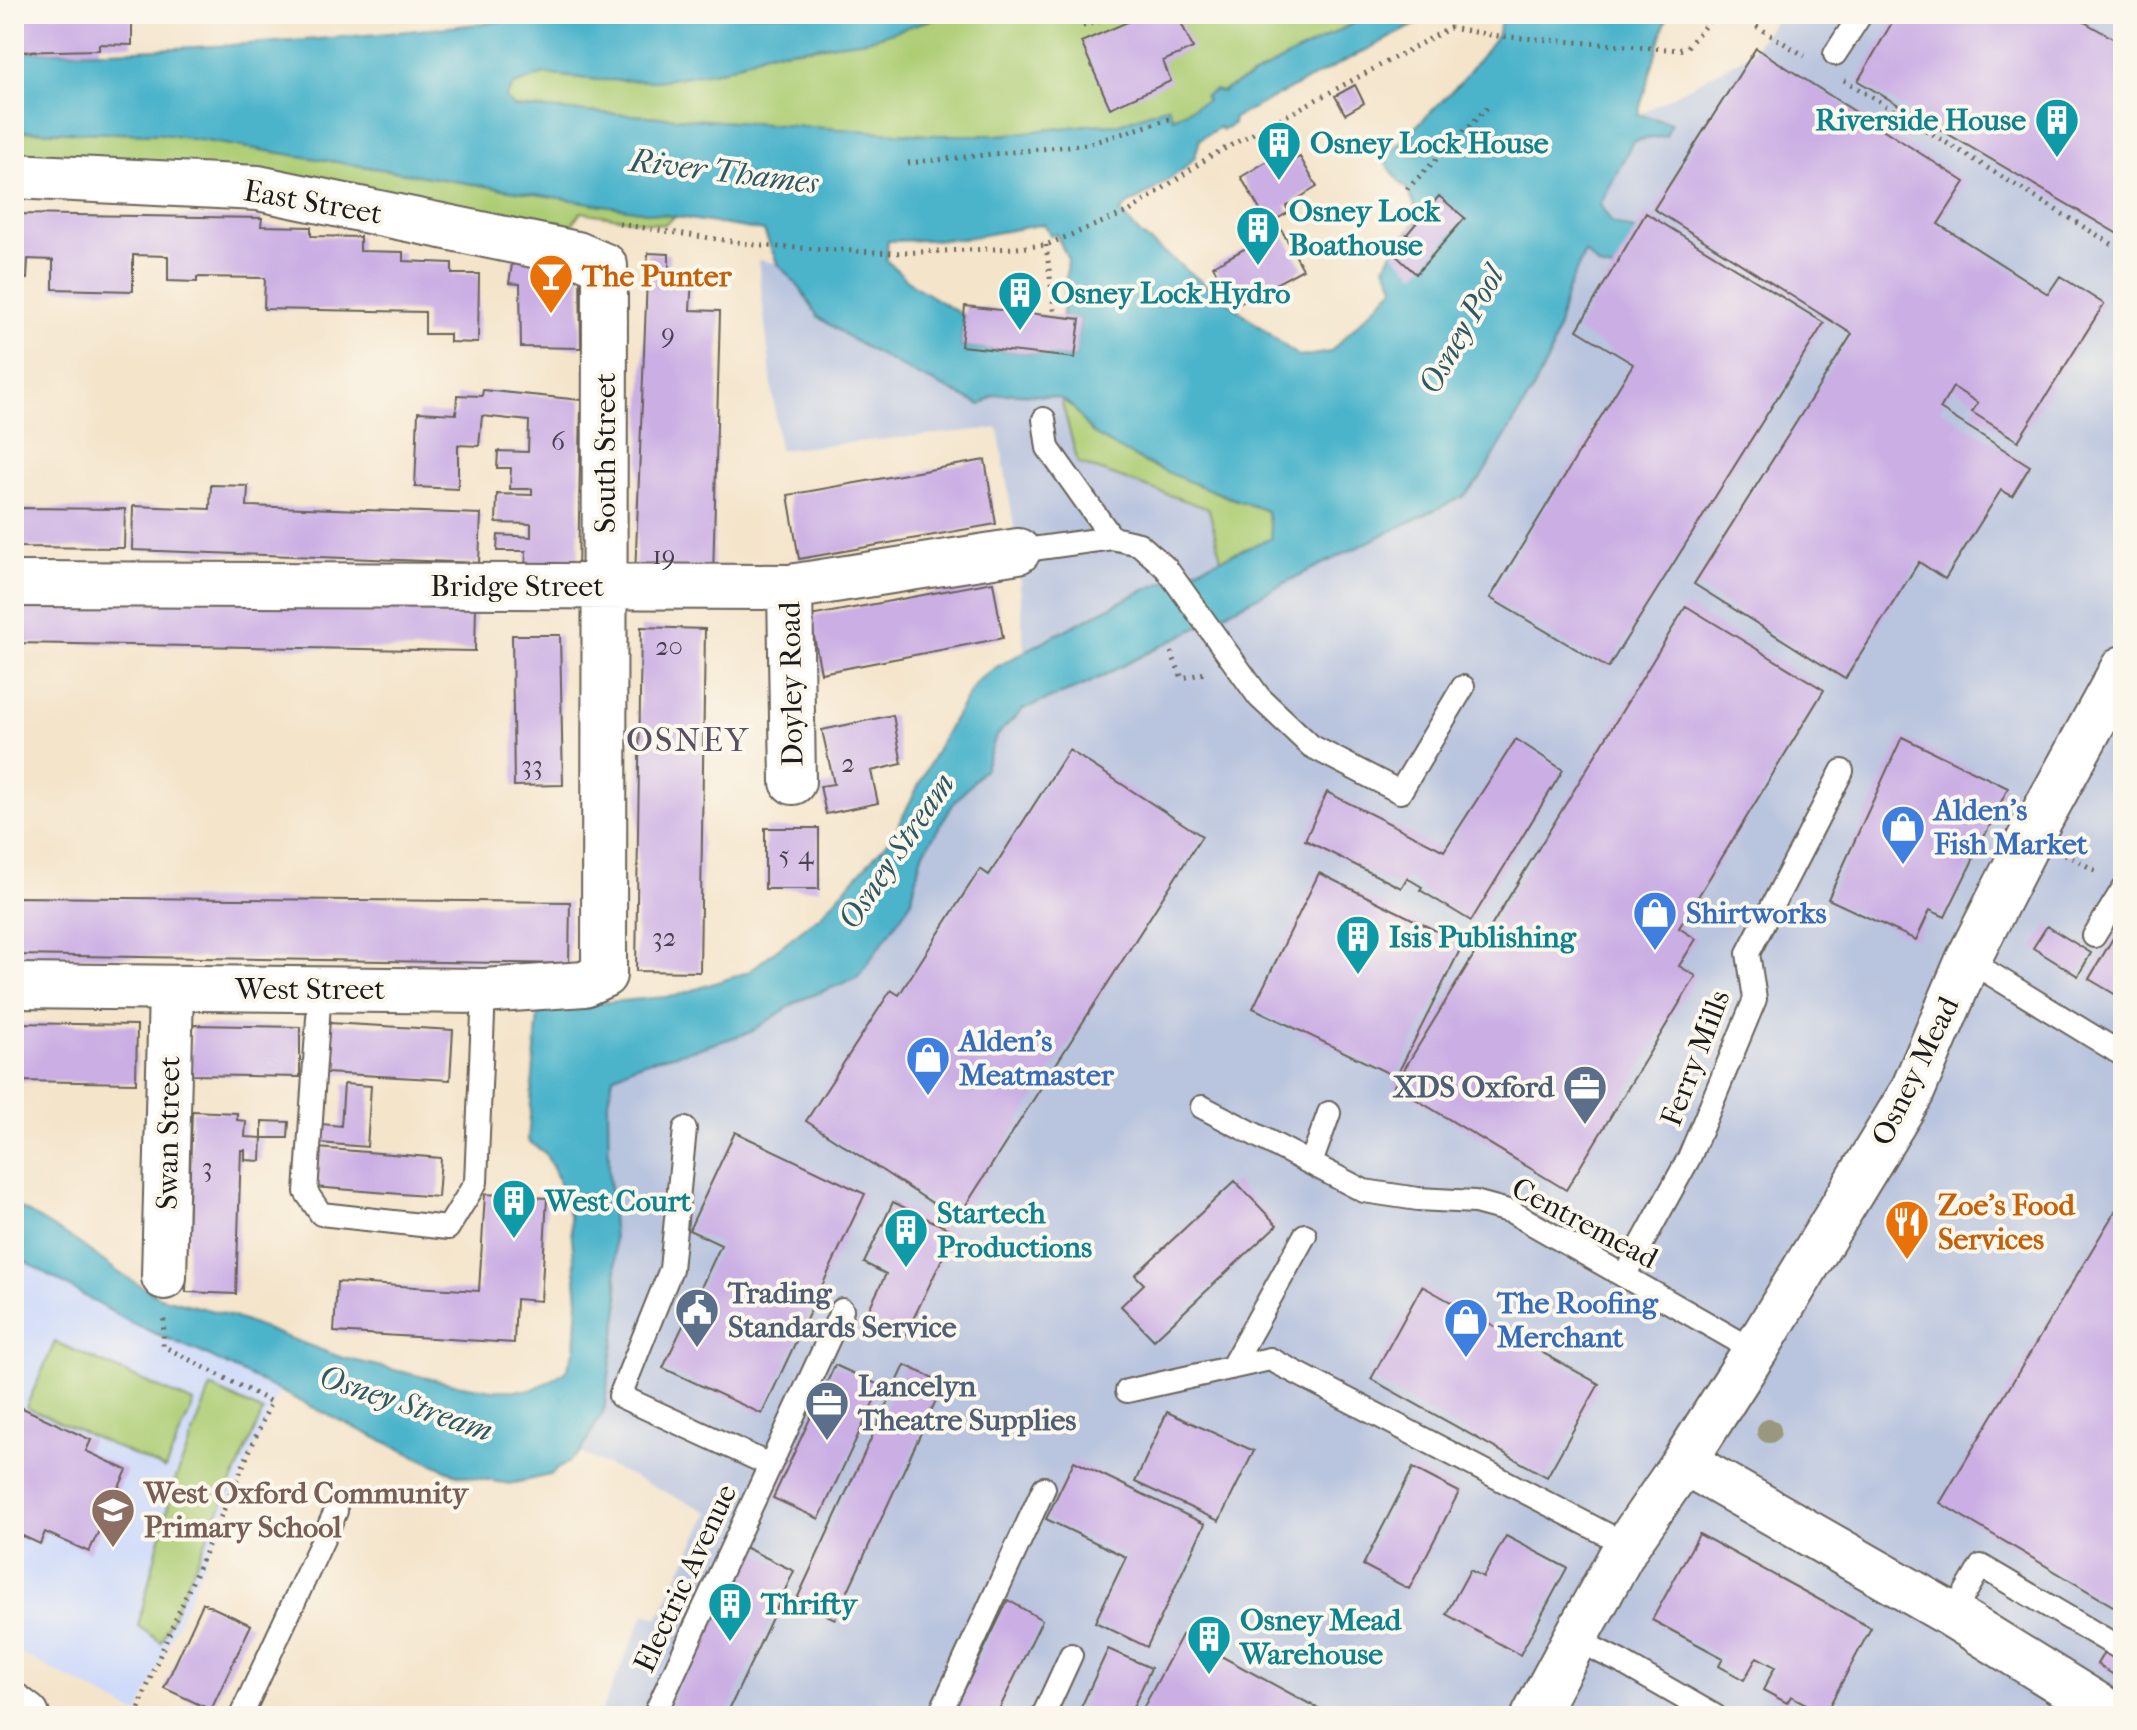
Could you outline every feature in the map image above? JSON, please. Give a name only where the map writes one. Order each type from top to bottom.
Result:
[{"type":"street","name":"East Street","points":[[14,176],[258,188],[577,254],[605,266]]},
{"type":"street","name":"South Street","points":[[604,975],[605,266]]},
{"type":"street","name":"Bridge Street","points":[[14,584],[790,587],[1018,551]]},
{"type":"street","name":"Doyley Road","points":[[790,587],[793,782]]},
{"type":"street","name":"Osney Mead","points":[[1534,1716],[1627,1545],[1755,1351],[1912,1092],[1968,960],[2031,836],[2123,668]]},
{"type":"street","name":"West Street","points":[[14,986],[484,991],[584,984],[604,975]]},
{"type":"street","name":"Swan Street","points":[[164,1277],[171,989]]},
{"type":"street","points":[[1684,1462],[1952,1615],[2115,1716]]},
{"type":"street","points":[[14,1706],[27,1716]]},
{"type":"lane","points":[[1826,59],[1861,14]]},
{"type":"lane","points":[[1044,419],[1048,448],[1112,538]]},
{"type":"lane","points":[[1018,551],[1112,538],[1139,544],[1166,568],[1259,697],[1311,746],[1400,792],[1463,687]]},
{"type":"lane","name":"Ferry Mills","points":[[1624,1276],[1689,1158],[1755,999],[1748,953],[1842,771]]},
{"type":"lane","points":[[2094,936],[2116,884]]},
{"type":"lane","points":[[1968,960],[2123,1055]]},
{"type":"lane","points":[[320,989],[306,1192],[321,1214],[448,1228],[476,1182],[484,991]]},
{"type":"lane","name":"Centremead","points":[[1202,1107],[1364,1191],[1418,1199],[1475,1202],[1512,1212],[1755,1351]]},
{"type":"lane","points":[[1311,1163],[1329,1113]]},
{"type":"lane","points":[[685,1129],[671,1269],[620,1396],[770,1465]]},
{"type":"lane","points":[[1231,1368],[1305,1235]]},
{"type":"lane","name":"Electric Avenue","points":[[654,1716],[842,1310]]},
{"type":"lane","points":[[1127,1391],[1270,1359],[1627,1545]]},
{"type":"lane","points":[[939,1716],[1044,1488]]},
{"type":"lane","points":[[241,1716],[336,1511]]},
{"type":"lane","points":[[1952,1615],[1981,1566],[2123,1650]]},
{"type":"lane","points":[[1575,1639],[1715,1716]]},
{"type":"lane","points":[[1043,1716],[1071,1655]]},
{"type":"path","points":[[1082,14],[1080,27],[1123,14]]},
{"type":"path","points":[[611,223],[762,246],[894,253],[1046,245],[1130,211],[1209,157],[1450,28],[1497,36],[1679,50],[1687,47],[1715,14]]},
{"type":"path","points":[[1736,14],[1826,59]]},
{"type":"path","points":[[1843,80],[2123,251]]},
{"type":"path","points":[[1407,189],[1490,105]]},
{"type":"path","points":[[908,163],[1088,144],[1173,118]]},
{"type":"path","points":[[1046,245],[1055,316]]},
{"type":"path","points":[[2123,300],[2120,305],[2123,307]]},
{"type":"path","points":[[1171,652],[1182,678]]},
{"type":"path","points":[[2031,836],[2116,884]]},
{"type":"path","points":[[136,1716],[271,1402],[163,1346]]},
{"type":"shaded area","points":[[1780,14],[2123,14],[2123,1716],[599,1716],[645,1613],[658,1618],[709,1512],[580,1453],[604,1410],[616,1263],[609,1175],[608,1101],[613,1077],[645,1062],[751,1032],[798,1001],[857,978],[911,902],[921,857],[953,804],[985,768],[996,736],[1023,709],[1087,684],[1308,571],[1464,496],[1480,479],[1532,392],[1551,353],[1567,291],[1586,252],[1600,267],[1636,230],[1612,223],[1600,205],[1633,141],[1666,136],[1671,123],[1638,115],[1748,55]]},
{"type":"shaded area","points":[[758,260],[777,263],[800,288],[818,317],[911,372],[981,405],[995,395],[1037,395],[1061,399],[1078,463],[1209,510],[1221,559],[1140,592],[1024,652],[1018,551],[998,428],[779,450]]},
{"type":"shaded area","name":"West Oxford Community Primary School","points":[[14,1255],[133,1324],[280,1390],[138,1714],[14,1650]]},
{"type":"green space","points":[[957,14],[1371,14],[1221,92],[1215,90],[1206,96],[1208,100],[1173,118],[1167,107],[1119,124],[999,135],[927,135],[514,107],[505,98],[514,85],[544,74],[598,80],[724,70],[765,53],[826,46]]},
{"type":"green space","points":[[14,131],[162,134],[676,216],[663,225],[581,212],[569,229],[221,173],[14,164]]},
{"type":"green space","points":[[1061,399],[1079,413],[1092,433],[1143,462],[1266,510],[1273,538],[1221,559],[1209,509],[1078,463]]},
{"type":"green space","points":[[55,1342],[194,1403],[165,1469],[26,1407]]},
{"type":"green space","points":[[211,1387],[263,1412],[161,1642],[138,1626],[173,1486]]},
{"type":"water","points":[[563,14],[957,14],[868,40],[765,53],[724,70],[658,81],[598,80],[544,74],[514,85],[505,98],[514,107],[927,135],[999,135],[1119,124],[1168,106],[1173,118],[1207,100],[1205,96],[1215,90],[1221,92],[1371,14],[1436,14],[1234,118],[1233,124],[1222,130],[1220,127],[1200,139],[1195,157],[1185,168],[1120,212],[1140,234],[1299,357],[1330,352],[1395,287],[1385,266],[1392,252],[1420,217],[1407,189],[1383,159],[1460,83],[1497,36],[1501,22],[1471,14],[1670,14],[1638,114],[1671,123],[1666,136],[1633,141],[1600,205],[1612,223],[1637,231],[1613,270],[1600,267],[1585,252],[1567,291],[1551,353],[1532,392],[1480,479],[1464,496],[1308,571],[1087,684],[1023,709],[996,736],[985,768],[953,804],[921,857],[911,902],[857,978],[798,1001],[751,1032],[644,1062],[613,1077],[608,1101],[609,1175],[619,1308],[604,1410],[580,1453],[550,1475],[510,1484],[457,1475],[200,1352],[133,1324],[14,1255],[14,1204],[160,1297],[225,1314],[340,1357],[449,1383],[493,1390],[531,1390],[552,1380],[566,1370],[575,1350],[578,1300],[570,1218],[556,1174],[545,1153],[528,1141],[538,1012],[567,1006],[675,996],[748,972],[822,914],[893,836],[942,739],[976,682],[998,666],[1140,592],[1272,538],[1267,511],[1180,478],[1117,448],[1092,432],[1065,401],[1045,396],[1009,394],[994,396],[981,405],[859,344],[818,317],[800,288],[777,263],[764,231],[162,134],[14,131],[14,52],[121,51],[243,44],[404,32]],"holes":[[[1044,224],[1051,236],[1056,234],[1068,259],[1062,317],[1080,319],[1075,358],[961,346],[964,316],[913,285],[886,260],[888,241],[962,239]]]},
{"type":"building","points":[[14,14],[132,14],[132,45],[99,44],[99,50],[14,52]]},
{"type":"building","points":[[1146,14],[1177,14],[1193,48],[1163,61],[1171,81],[1110,108],[1081,42]]},
{"type":"building","name":"Riverside House","points":[[1897,14],[2070,14],[2123,44],[2123,237],[1858,81]]},
{"type":"building","points":[[1756,48],[1965,182],[1938,224],[2048,294],[2060,276],[2104,304],[2018,441],[1972,412],[1978,403],[1953,387],[1940,409],[2030,466],[2012,496],[2001,490],[1945,579],[1919,562],[1845,679],[1694,584],[1852,334],[1654,209]]},
{"type":"building","name":"Osney Lock House","points":[[1355,85],[1364,103],[1345,114],[1335,96]]},
{"type":"building","name":"Osney Lock House","points":[[1289,148],[1296,159],[1300,157],[1317,187],[1286,206],[1289,212],[1268,224],[1241,177]]},
{"type":"building","points":[[1439,196],[1465,218],[1416,274],[1392,252]]},
{"type":"building","points":[[1646,213],[1824,323],[1608,668],[1490,598],[1633,364],[1577,330]]},
{"type":"building","points":[[14,214],[262,218],[261,226],[311,227],[311,236],[360,237],[360,251],[403,252],[403,261],[452,263],[452,274],[479,274],[478,343],[450,342],[450,334],[425,334],[425,312],[264,309],[265,278],[197,277],[197,282],[168,281],[168,256],[133,255],[133,291],[53,289],[53,260],[28,259],[27,279],[14,278]]},
{"type":"building","name":"Osney Lock Boathouse","points":[[1281,229],[1303,269],[1235,306],[1213,266]]},
{"type":"building","name":"The Punter","points":[[514,252],[580,266],[581,348],[521,347],[520,284],[509,283]]},
{"type":"building","points":[[648,253],[669,254],[669,278],[692,279],[690,310],[720,311],[713,578],[635,576]]},
{"type":"building","name":"Osney Lock Hydro","points":[[965,306],[1080,319],[1075,358],[961,346]]},
{"type":"building","points":[[483,390],[581,400],[578,574],[525,572],[526,551],[497,551],[498,535],[531,537],[531,524],[496,523],[497,494],[532,495],[532,489],[510,489],[511,468],[497,468],[498,451],[528,452],[529,421],[482,416],[479,446],[458,445],[458,489],[415,487],[418,412],[456,414],[457,395],[482,396]]},
{"type":"building","points":[[985,460],[996,524],[799,559],[788,495]]},
{"type":"building","points":[[211,485],[248,486],[247,506],[481,514],[479,563],[132,550],[133,506],[210,509]]},
{"type":"building","points":[[19,508],[125,509],[124,548],[14,547],[14,511]]},
{"type":"building","points":[[993,582],[1003,638],[821,673],[810,616]]},
{"type":"building","points":[[14,596],[476,605],[475,651],[14,643]]},
{"type":"building","points":[[1686,606],[1824,690],[1679,928],[1696,939],[1679,966],[1696,976],[1566,1190],[1394,1086]]},
{"type":"building","points":[[641,627],[705,629],[700,972],[636,971]]},
{"type":"building","points":[[512,635],[560,635],[563,785],[514,786]]},
{"type":"building","points":[[893,715],[902,764],[871,771],[878,803],[826,814],[820,786],[834,784],[822,730]]},
{"type":"building","points":[[1902,737],[2008,788],[1945,917],[1930,910],[1916,940],[1828,899]]},
{"type":"building","points":[[1516,739],[1563,770],[1471,921],[1420,890],[1422,887],[1407,878],[1401,888],[1305,840],[1327,792],[1444,851]]},
{"type":"building","points":[[1069,750],[1202,836],[957,1219],[806,1121],[891,990],[899,995],[980,869],[989,875]]},
{"type":"building","points":[[765,828],[819,828],[819,889],[765,889]]},
{"type":"building","name":"Isis Publishing","points":[[1319,873],[1463,944],[1396,1077],[1253,1008]]},
{"type":"building","points":[[14,897],[570,902],[569,964],[14,955]]},
{"type":"building","points":[[2123,921],[2123,999],[2089,979]]},
{"type":"building","points":[[2047,926],[2091,953],[2078,976],[2033,948]]},
{"type":"building","points":[[14,1023],[137,1025],[136,1083],[18,1081],[17,1096],[14,1095]]},
{"type":"building","points":[[329,1023],[453,1030],[450,1080],[326,1073]]},
{"type":"building","points":[[192,1025],[300,1027],[300,1077],[191,1075]]},
{"type":"building","points":[[344,1084],[371,1086],[367,1147],[320,1143],[322,1124],[341,1126]]},
{"type":"building","points":[[192,1111],[237,1113],[237,1120],[246,1121],[245,1137],[262,1138],[261,1161],[245,1160],[245,1150],[241,1150],[236,1294],[186,1292]]},
{"type":"building","points":[[262,1121],[289,1122],[288,1138],[262,1138]]},
{"type":"building","points":[[735,1132],[865,1194],[762,1414],[663,1368],[721,1245],[689,1230]]},
{"type":"building","points":[[317,1148],[441,1158],[438,1197],[314,1187]]},
{"type":"building","points":[[1235,1181],[1277,1225],[1154,1340],[1121,1306],[1144,1284],[1135,1275]]},
{"type":"building","name":"West Court","points":[[485,1194],[547,1198],[541,1301],[516,1299],[514,1343],[334,1332],[337,1282],[479,1291]]},
{"type":"building","points":[[2123,1198],[2123,1612],[1940,1503]]},
{"type":"building","name":"Startech Productions","points":[[893,1202],[955,1232],[905,1336],[865,1317],[886,1274],[864,1263]]},
{"type":"building","points":[[1422,1286],[1599,1384],[1547,1477],[1371,1379]]},
{"type":"building","name":"Lancelyn Theatre Supplies","points":[[835,1365],[881,1386],[819,1519],[773,1498]]},
{"type":"building","points":[[905,1365],[944,1383],[835,1619],[796,1601]]},
{"type":"building","points":[[14,1404],[91,1440],[86,1451],[127,1470],[89,1552],[45,1532],[40,1544],[14,1532]]},
{"type":"building","points":[[1167,1412],[1254,1451],[1219,1521],[1135,1482]]},
{"type":"building","points":[[1074,1461],[1205,1524],[1147,1647],[1095,1622],[1126,1557],[1046,1519]]},
{"type":"building","points":[[1413,1468],[1459,1492],[1409,1589],[1363,1565]]},
{"type":"building","points":[[1699,1534],[1871,1628],[1825,1714],[1791,1696],[1787,1703],[1763,1690],[1775,1667],[1757,1657],[1744,1680],[1719,1666],[1723,1658],[1652,1620]]},
{"type":"building","points":[[1506,1536],[1567,1568],[1520,1655],[1446,1614],[1470,1570],[1483,1577]]},
{"type":"building","name":"Thrifty","points":[[744,1547],[794,1571],[726,1716],[665,1716]]},
{"type":"building","points":[[1008,1600],[1042,1620],[996,1716],[943,1716],[944,1712],[952,1715]]},
{"type":"building","points":[[203,1603],[251,1625],[211,1710],[164,1688]]},
{"type":"building","points":[[2123,1621],[2123,1681],[2097,1664]]},
{"type":"building","name":"Osney Mead Warehouse","points":[[1182,1635],[1332,1716],[1139,1716]]},
{"type":"building","points":[[1108,1649],[1151,1668],[1129,1716],[1077,1716]]},
{"type":"place","name":"Riverside House","points":[[2057,159]]},
{"type":"place","name":"Osney Lock House","points":[[1279,182]]},
{"type":"place","name":"Osney Lock Boathouse","points":[[1258,267]]},
{"type":"place","name":"The Punter","points":[[551,315]]},
{"type":"place","name":"Osney Lock Hydro","points":[[1020,332]]},
{"type":"place","name":"Alden's Fish Market","points":[[1903,866]]},
{"type":"place","name":"Shirtworks","points":[[1655,952]]},
{"type":"place","name":"Isis Publishing","points":[[1358,976]]},
{"type":"place","name":"Alden's Meatmaster","points":[[928,1097]]},
{"type":"place","name":"XDS Oxford","points":[[1585,1126]]},
{"type":"place","name":"West Court","points":[[514,1240]]},
{"type":"place","name":"Zoe's Food Services","points":[[1907,1261]]},
{"type":"place","name":"Startech Productions","points":[[906,1269]]},
{"type":"place","name":"Trading Standards Service","points":[[697,1349]]},
{"type":"place","name":"The Roofing Merchant","points":[[1466,1359]]},
{"type":"place","name":"Lancelyn Theatre Supplies","points":[[827,1442]]},
{"type":"place","name":"West Oxford Community Primary School","points":[[113,1549]]},
{"type":"place","name":"Thrifty","points":[[730,1643]]},
{"type":"place","name":"Osney Mead Warehouse","points":[[1209,1676]]},
{"type":"district","name":"OSNEY","points":[[688,739]]},
{"type":"water label","name":"River Thames","points":[[724,171]]},
{"type":"water label","name":"Osney Pool","points":[[1461,330]]},
{"type":"water label","name":"Osney Stream","points":[[896,851]]},
{"type":"water label","name":"Osney Stream","points":[[406,1403]]}]
